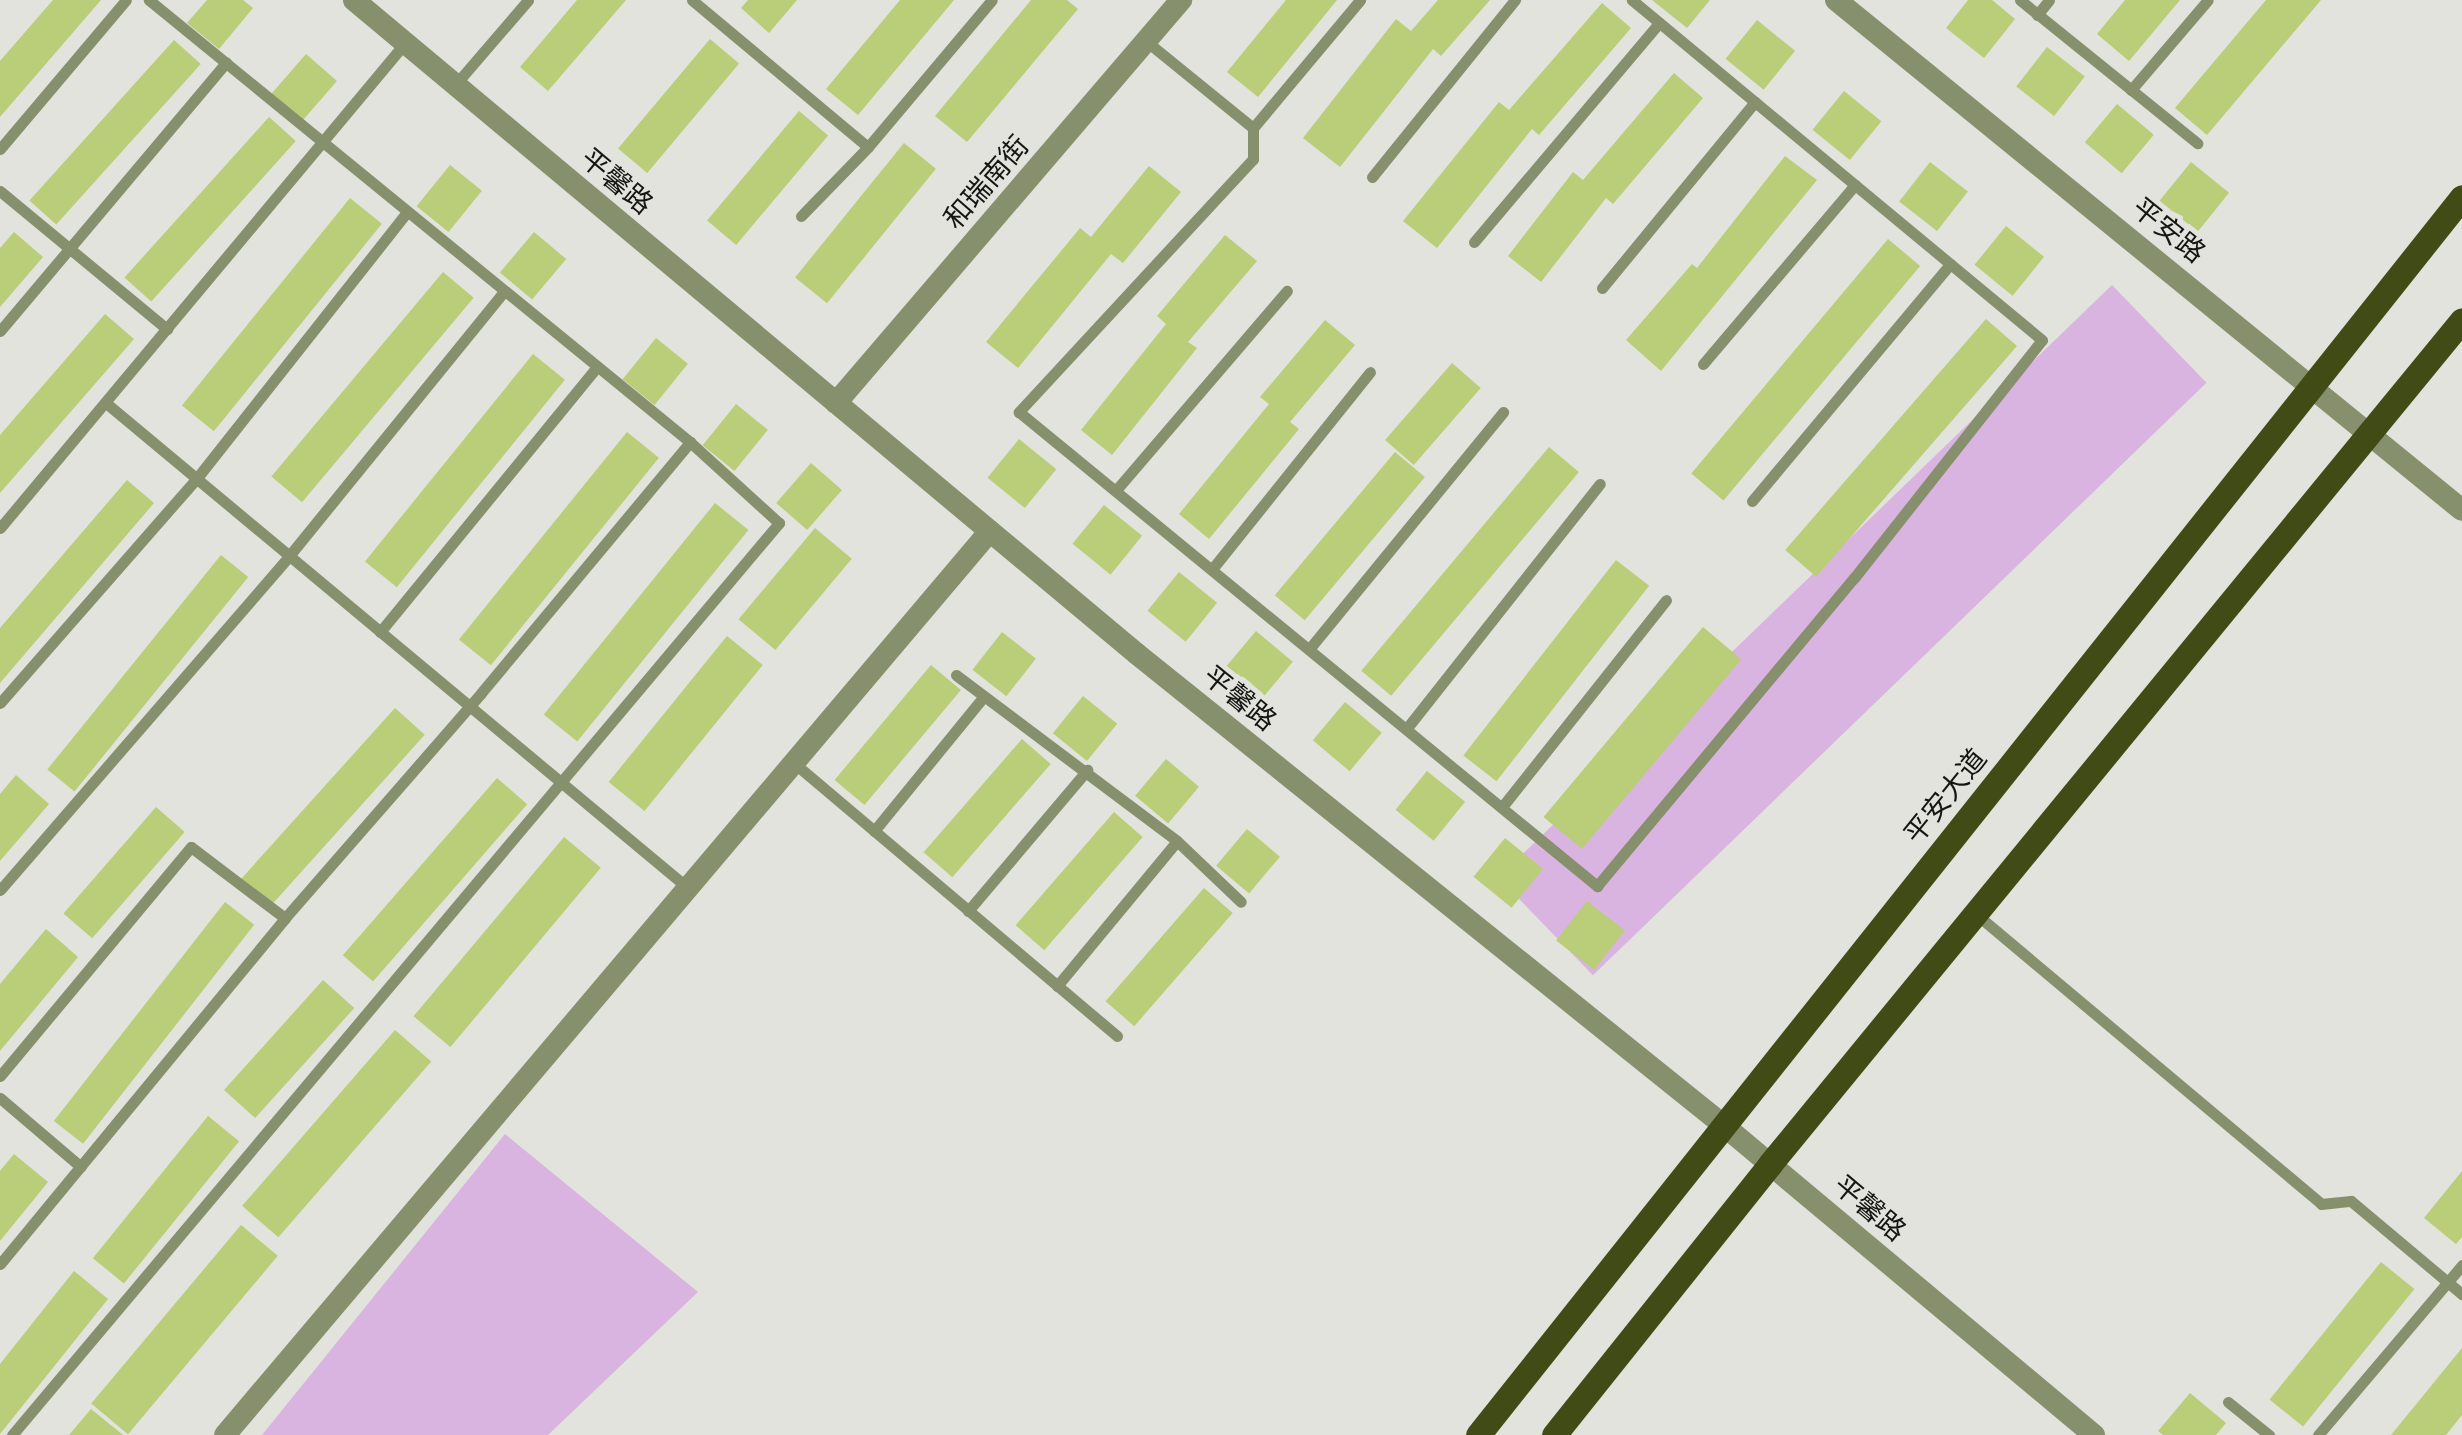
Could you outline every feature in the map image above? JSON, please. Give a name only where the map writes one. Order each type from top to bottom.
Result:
[{"type":"main road","name":"平安大道","points":[[1478,1435],[2462,197]]},
{"type":"main road","points":[[1554,1435],[1770,1164],[2462,320]]},
{"type":"street","name":"平馨路","points":[[354,0],[990,531],[1722,1124],[2094,1435]]},
{"type":"street","name":"和瑞南街","points":[[836,402],[1181,0]]},
{"type":"street","name":"平安路","points":[[1836,0],[2370,431],[2462,510]]},
{"type":"street","points":[[225,1435],[990,531]]},
{"type":"lane","points":[[0,149],[126,0]]},
{"type":"lane","points":[[12,1435],[779,523],[690,442],[148,0]]},
{"type":"lane","points":[[455,85],[528,0]]},
{"type":"lane","points":[[692,0],[868,147]]},
{"type":"lane","points":[[801,216],[868,147],[992,0]]},
{"type":"lane","points":[[1360,0],[1253,128],[1254,159],[1019,412],[1117,488],[1597,886],[1854,578],[2042,340],[1632,0]]},
{"type":"lane","points":[[1372,177],[1515,0]]},
{"type":"lane","points":[[2020,0],[2197,143]]},
{"type":"lane","points":[[2037,14],[2049,0]]},
{"type":"lane","points":[[2132,90],[2208,0]]},
{"type":"lane","points":[[1474,242],[1659,22]]},
{"type":"lane","points":[[1146,40],[1253,128]]},
{"type":"lane","points":[[0,528],[405,43]]},
{"type":"lane","points":[[0,331],[226,64]]},
{"type":"lane","points":[[1602,288],[1754,102]]},
{"type":"lane","points":[[1703,364],[1854,185]]},
{"type":"lane","points":[[0,191],[167,329]]},
{"type":"lane","points":[[0,703],[196,478],[407,212]]},
{"type":"lane","points":[[1752,501],[1950,264]]},
{"type":"lane","points":[[0,890],[290,556],[504,291]]},
{"type":"lane","points":[[1117,488],[1286,291]]},
{"type":"lane","points":[[380,632],[598,367]]},
{"type":"lane","points":[[1213,568],[1370,372]]},
{"type":"lane","points":[[106,402],[688,888]]},
{"type":"lane","points":[[1310,648],[1503,412]]},
{"type":"lane","points":[[0,1264],[285,918],[469,707],[690,442]]},
{"type":"lane","points":[[1407,728],[1600,484]]},
{"type":"lane","points":[[1502,807],[1666,600]]},
{"type":"lane","points":[[956,674],[1177,842],[1240,902]]},
{"type":"lane","points":[[874,831],[984,696]]},
{"type":"lane","points":[[794,763],[1117,1036]]},
{"type":"lane","points":[[968,910],[1086,770]]},
{"type":"lane","points":[[1057,986],[1177,842]]},
{"type":"lane","points":[[0,1076],[190,847],[285,918]]},
{"type":"lane","points":[[1975,913],[2321,1204],[2351,1201],[2462,1294]]},
{"type":"lane","points":[[0,1098],[80,1167]]},
{"type":"lane","points":[[2318,1435],[2462,1266]]},
{"type":"lane","points":[[2228,1402],[2269,1435]]},
{"type":"shaded area","points":[[2112,285],[2206,383],[1593,975],[1498,878]]},
{"type":"shaded area","points":[[505,1134],[698,1292],[548,1435],[262,1435]]},
{"type":"building","points":[[53,0],[101,0],[0,117],[0,61]]},
{"type":"building","points":[[207,0],[243,0],[253,8],[219,49],[187,23]]},
{"type":"building","points":[[577,0],[626,0],[548,91],[520,67]]},
{"type":"building","points":[[748,0],[797,0],[769,33],[741,8]]},
{"type":"building","points":[[900,0],[954,0],[858,115],[826,89]]},
{"type":"building","points":[[1031,0],[1067,0],[1078,9],[967,142],[935,116]]},
{"type":"building","points":[[1286,0],[1337,0],[1258,97],[1227,72]]},
{"type":"building","points":[[1438,0],[1490,0],[1441,56],[1433,49],[1340,167],[1303,138],[1396,19],[1411,31]]},
{"type":"building","points":[[1652,0],[1710,0],[1687,28]]},
{"type":"building","points":[[1968,0],[1992,0],[2015,19],[1984,58],[1946,28]]},
{"type":"building","points":[[2125,0],[2180,0],[2129,61],[2097,34]]},
{"type":"building","points":[[2266,0],[2321,0],[2207,135],[2175,108]]},
{"type":"building","points":[[1602,3],[1631,28],[1539,135],[1532,129],[1437,248],[1403,221],[1499,102],[1509,110]]},
{"type":"building","points":[[1757,20],[1795,51],[1764,90],[1726,59]]},
{"type":"building","points":[[710,39],[739,63],[647,173],[618,149]]},
{"type":"building","points":[[174,40],[201,64],[56,225],[29,201]]},
{"type":"building","points":[[2047,47],[2085,77],[2054,116],[2016,86]]},
{"type":"building","points":[[306,54],[337,81],[302,122],[271,95]]},
{"type":"building","points":[[1674,73],[1703,98],[1613,204],[1606,198],[1541,282],[1508,256],[1573,172],[1583,180]]},
{"type":"building","points":[[1844,91],[1881,121],[1850,160],[1813,130]]},
{"type":"building","points":[[2117,104],[2154,135],[2122,173],[2085,142]]},
{"type":"building","points":[[799,111],[828,135],[736,245],[707,221]]},
{"type":"building","points":[[269,117],[296,141],[151,302],[124,278]]},
{"type":"building","points":[[904,143],[936,169],[827,303],[795,277]]},
{"type":"building","points":[[1785,156],[1817,180],[1661,371],[1626,340],[1692,264],[1697,268]]},
{"type":"building","points":[[1930,162],[1968,192],[1937,231],[1899,201]]},
{"type":"building","points":[[2191,162],[2229,193],[2198,232],[2160,201]]},
{"type":"building","points":[[450,165],[482,191],[449,232],[417,206]]},
{"type":"building","points":[[1149,166],[1181,192],[1123,263],[1111,254],[1018,368],[986,342],[1080,228],[1091,237]]},
{"type":"building","points":[[350,198],[382,224],[214,431],[182,405]]},
{"type":"building","points":[[2006,226],[2044,257],[2013,296],[1975,265]]},
{"type":"building","points":[[14,232],[43,257],[0,307],[0,248]]},
{"type":"building","points":[[534,232],[566,259],[532,300],[500,273]]},
{"type":"building","points":[[1225,235],[1257,261],[1188,342],[1197,348],[1112,455],[1081,430],[1166,324],[1157,316]]},
{"type":"building","points":[[1888,239],[1920,266],[1723,500],[1691,473]]},
{"type":"building","points":[[443,272],[474,298],[302,502],[271,477]]},
{"type":"building","points":[[105,314],[134,339],[0,493],[0,435]]},
{"type":"building","points":[[1986,319],[2017,346],[1816,577],[1785,550]]},
{"type":"building","points":[[1325,320],[1355,345],[1290,422],[1299,429],[1209,539],[1179,514],[1269,404],[1260,397]]},
{"type":"building","points":[[656,338],[688,364],[655,405],[623,379]]},
{"type":"building","points":[[533,354],[565,380],[397,587],[365,561]]},
{"type":"building","points":[[1452,363],[1481,388],[1414,465],[1385,440]]},
{"type":"building","points":[[736,404],[768,430],[735,471],[703,445]]},
{"type":"building","points":[[627,432],[659,458],[491,665],[459,639]]},
{"type":"building","points":[[1019,439],[1056,469],[1025,508],[988,478]]},
{"type":"building","points":[[1549,447],[1579,472],[1391,696],[1361,671]]},
{"type":"building","points":[[1395,452],[1425,477],[1305,620],[1275,595]]},
{"type":"building","points":[[811,463],[842,490],[807,530],[776,503]]},
{"type":"building","points":[[127,480],[154,503],[0,683],[0,628]]},
{"type":"building","points":[[715,503],[748,530],[577,741],[544,714]]},
{"type":"building","points":[[1104,505],[1142,536],[1111,575],[1073,544]]},
{"type":"building","points":[[815,528],[852,559],[775,650],[739,619]]},
{"type":"building","points":[[221,555],[248,577],[75,792],[47,769]]},
{"type":"building","points":[[1616,560],[1649,586],[1496,781],[1463,755]]},
{"type":"building","points":[[1179,572],[1217,603],[1186,642],[1148,611]]},
{"type":"building","points":[[1703,627],[1741,659],[1582,849],[1544,817]]},
{"type":"building","points":[[1256,631],[1293,662],[1261,700],[1224,669]]},
{"type":"building","points":[[1002,632],[1036,658],[1006,696],[972,670]]},
{"type":"building","points":[[727,636],[763,665],[644,811],[609,782]]},
{"type":"building","points":[[931,665],[961,690],[864,805],[835,780]]},
{"type":"building","points":[[1083,696],[1117,724],[1087,761],[1053,733]]},
{"type":"building","points":[[1345,702],[1382,733],[1350,771],[1313,740]]},
{"type":"building","points":[[395,708],[425,735],[271,906],[241,879]]},
{"type":"building","points":[[1022,739],[1051,764],[952,877],[924,852]]},
{"type":"building","points":[[1166,759],[1199,787],[1168,823],[1135,796]]},
{"type":"building","points":[[1427,771],[1465,802],[1434,841],[1396,810]]},
{"type":"building","points":[[16,775],[49,804],[0,861],[0,794]]},
{"type":"building","points":[[497,778],[527,804],[373,982],[343,955]]},
{"type":"building","points":[[156,807],[185,832],[92,938],[63,913]]},
{"type":"building","points":[[1114,812],[1143,837],[1044,950],[1016,925]]},
{"type":"building","points":[[1247,829],[1280,857],[1249,893],[1216,866]]},
{"type":"building","points":[[564,837],[601,868],[450,1047],[414,1016]]},
{"type":"building","points":[[1505,838],[1543,869],[1512,908],[1474,877]]},
{"type":"building","points":[[1204,888],[1233,913],[1134,1026],[1106,1001]]},
{"type":"building","points":[[1587,901],[1625,931],[1594,970],[1556,940]]},
{"type":"building","points":[[225,902],[254,925],[83,1144],[54,1121]]},
{"type":"building","points":[[46,929],[78,957],[0,1051],[0,984]]},
{"type":"building","points":[[323,980],[354,1008],[255,1118],[224,1090]]},
{"type":"building","points":[[395,1030],[431,1061],[278,1237],[242,1206]]},
{"type":"building","points":[[208,1116],[239,1141],[124,1283],[93,1258]]},
{"type":"building","points":[[14,1154],[48,1182],[0,1241],[0,1171]]},
{"type":"building","points":[[2462,1171],[2462,1237],[2456,1244],[2424,1218]]},
{"type":"building","points":[[241,1225],[278,1256],[128,1434],[91,1403]]},
{"type":"building","points":[[2381,1262],[2414,1289],[2303,1427],[2270,1400]]},
{"type":"building","points":[[74,1271],[108,1299],[0,1434],[0,1364]]},
{"type":"building","points":[[2462,1348],[2462,1415],[2446,1435],[2391,1435]]},
{"type":"building","points":[[2190,1393],[2226,1423],[2216,1435],[2163,1435],[2158,1431]]},
{"type":"building","points":[[91,1409],[123,1435],[69,1435]]}]
